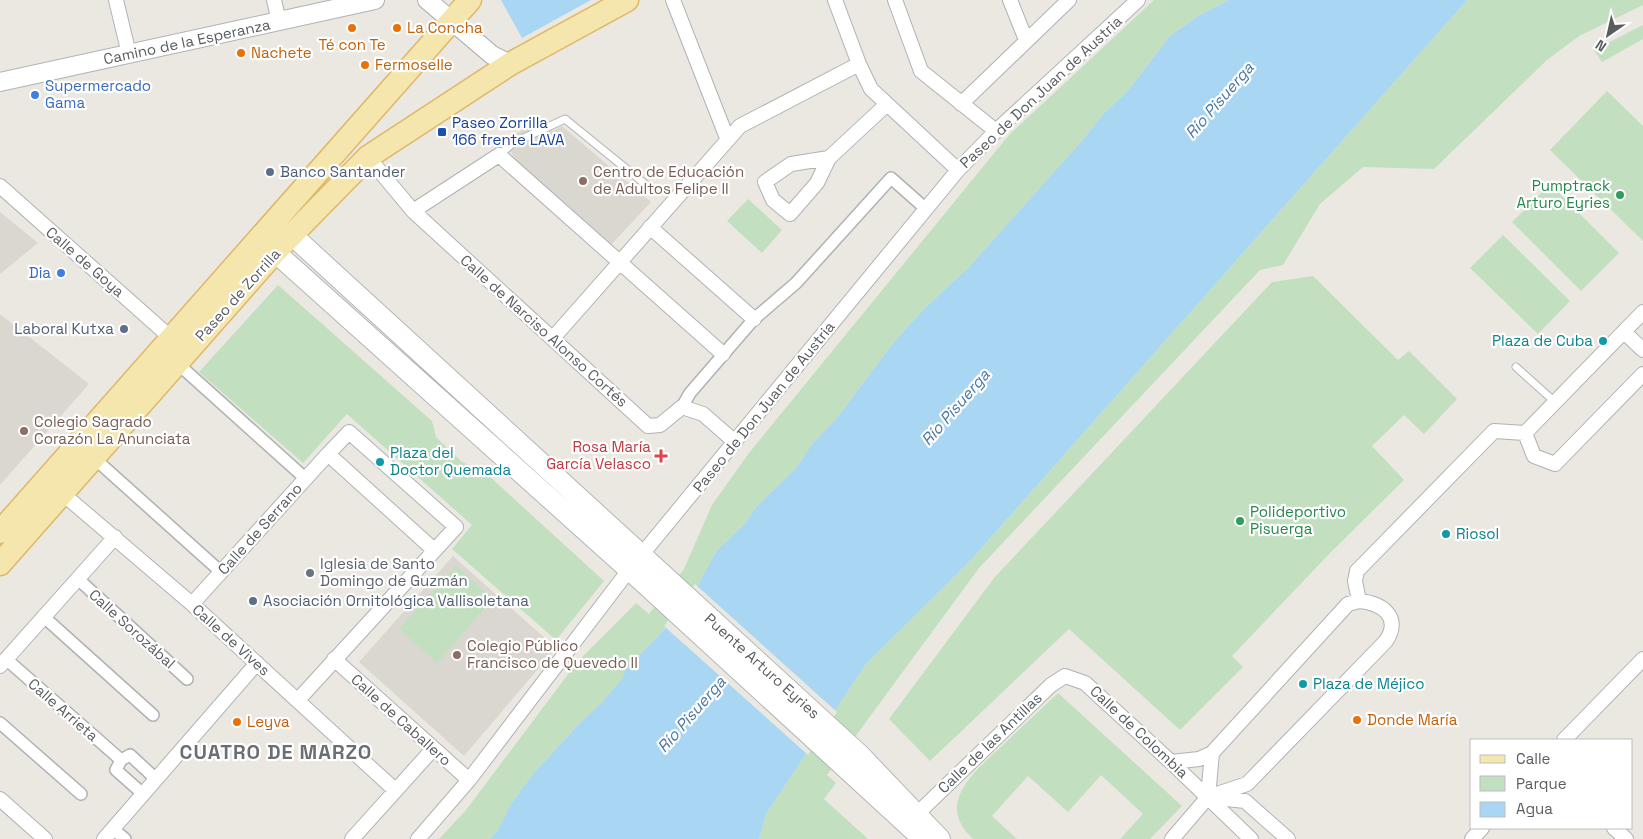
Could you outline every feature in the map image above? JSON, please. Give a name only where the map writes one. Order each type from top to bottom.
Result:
[{"type":"main road","name":"Paseo de Zorrilla","points":[[0,532],[170,337],[470,0]]},
{"type":"main road","name":"Paseo de Zorrilla","points":[[587,22],[600,4],[608,0]]},
{"type":"main road","name":"Paseo de Zorrilla","points":[[0,564],[275,252],[368,157],[510,64],[627,0]]},
{"type":"main road","points":[[267,229],[292,236],[659,585]]},
{"type":"main road","points":[[267,229],[275,252],[635,563]]},
{"type":"main road","name":"Puente Arturo Eyries","points":[[659,585],[860,755],[918,813],[940,839]]},
{"type":"main road","name":"Puente Arturo Eyries","points":[[659,585],[846,770],[923,839]]},
{"type":"street","points":[[116,0],[129,54]]},
{"type":"street","points":[[274,0],[279,22]]},
{"type":"street","name":"Camino de la Esperanza","points":[[0,82],[375,0]]},
{"type":"street","points":[[428,0],[492,55],[510,64]]},
{"type":"street","points":[[673,0],[727,138]]},
{"type":"street","points":[[835,0],[858,64],[871,88],[886,105],[958,170]]},
{"type":"street","points":[[895,0],[921,71],[996,131]]},
{"type":"street","points":[[1010,0],[1026,40]]},
{"type":"street","name":"Paseo de Don Juan de Austria","points":[[418,839],[469,780],[635,563],[958,170],[996,131],[1138,0]]},
{"type":"street","points":[[961,104],[1066,1]]},
{"type":"street","points":[[553,338],[727,138],[740,126],[858,64]]},
{"type":"street","points":[[829,158],[791,164],[765,182],[773,200],[790,214],[817,183],[829,158],[886,105]]},
{"type":"street","points":[[413,211],[499,155],[723,354]]},
{"type":"street","name":"Calle de Narciso Alonso Cortés","points":[[368,157],[413,211],[648,426],[660,425],[682,407]]},
{"type":"street","points":[[735,442],[703,414],[694,409],[682,407],[690,393],[754,319],[796,283],[892,178],[926,209]]},
{"type":"street","name":"Calle de Goya","points":[[0,186],[170,337]]},
{"type":"street","points":[[650,227],[754,319]]},
{"type":"street","points":[[1358,600],[1355,581],[1357,570],[1487,438],[1494,431],[1524,433],[1643,312]]},
{"type":"street","points":[[1624,332],[1643,350]]},
{"type":"street","points":[[177,363],[306,479]]},
{"type":"street","points":[[1524,433],[1534,456],[1555,464],[1643,374]]},
{"type":"street","points":[[298,700],[456,526],[349,432],[328,454],[434,550]]},
{"type":"street","name":"Calle de Serrano","points":[[192,604],[328,454]]},
{"type":"street","points":[[94,458],[221,572]]},
{"type":"street","name":"Calle de Vives","points":[[63,494],[192,604],[396,790]]},
{"type":"street","points":[[3,662],[115,537]]},
{"type":"street","name":"Calle Sorozábal","points":[[78,579],[187,679]]},
{"type":"street","points":[[1171,762],[1199,759],[1212,753],[1339,617],[1348,604],[1358,600],[1382,607],[1392,620],[1393,631],[1386,641],[1247,784],[1208,797],[1172,839]]},
{"type":"street","points":[[44,617],[153,715]]},
{"type":"street","name":"Calle de Caballero","points":[[334,659],[433,750],[469,780]]},
{"type":"street","points":[[1565,739],[1643,659]]},
{"type":"street","name":"Calle Arrieta","points":[[3,662],[121,760],[130,755],[156,779]]},
{"type":"street","points":[[125,839],[108,834],[257,663]]},
{"type":"street","name":"Calle de Colombia","points":[[1065,676],[1072,676],[1085,683],[1171,762],[1250,839]]},
{"type":"street","name":"Calle de las Antillas","points":[[918,813],[1051,685],[1065,676]]},
{"type":"street","points":[[0,722],[81,794]]},
{"type":"street","points":[[352,839],[433,750]]},
{"type":"street","points":[[1208,797],[1212,753]]},
{"type":"street","points":[[121,760],[116,770],[143,794]]},
{"type":"street","points":[[1208,797],[1245,801],[1288,839]]},
{"type":"street","points":[[0,798],[45,839]]},
{"type":"street","points":[[1472,839],[1481,829]]},
{"type":"street","points":[[1615,829],[1626,839]]},
{"type":"lane","points":[[499,155],[513,142],[565,119],[644,184]]},
{"type":"lane","points":[[1516,368],[1555,402]]},
{"type":"shaded area","name":"Centro de Educación de Adultos Felipe II","points":[[537,120],[543,126],[547,123],[552,131],[562,126],[651,202],[611,245],[516,161],[505,141]]},
{"type":"shaded area","points":[[0,212],[38,243],[0,274]]},
{"type":"shaded area","name":"Colegio Sagrado Corazón La Anunciata","points":[[0,314],[89,384],[0,485]]},
{"type":"shaded area","name":"Colegio Público Francisco de Quevedo II","points":[[453,556],[556,648],[464,756],[359,662]]},
{"type":"green space","points":[[1154,0],[1229,0],[1198,16],[1171,35],[1126,93],[1104,113],[1080,143],[968,268],[925,308],[893,343],[837,418],[812,444],[797,467],[755,508],[745,524],[717,550],[699,583],[665,629],[626,669],[622,679],[603,701],[533,774],[511,804],[498,830],[490,839],[439,839],[466,810],[578,661],[636,603],[649,614],[684,569],[712,505],[749,453],[1009,135]]},
{"type":"green space","points":[[1467,0],[1643,0],[1643,5],[1579,36],[1547,60],[1434,169],[1363,167],[1320,204],[1283,265],[1260,270],[979,568],[827,775],[836,783],[824,799],[868,839],[759,839],[766,814],[866,664],[969,562]]},
{"type":"green space","points":[[1643,25],[1643,39],[1602,62],[1594,50]]},
{"type":"green space","name":"Pumptrack Arturo Eyries","points":[[1607,91],[1643,126],[1643,241],[1550,150]]},
{"type":"green space","points":[[1550,184],[1619,253],[1581,291],[1512,222]]},
{"type":"green space","points":[[748,199],[782,230],[762,253],[727,221]]},
{"type":"green space","points":[[1503,235],[1570,301],[1538,334],[1470,268]]},
{"type":"green space","points":[[1313,276],[1398,360],[1409,351],[1457,399],[1424,434],[1404,415],[1372,446],[1404,480],[1332,551],[1232,656],[1243,667],[1180,730],[1069,629],[930,761],[889,719],[994,578],[1272,282]]},
{"type":"green space","name":"Plaza del Doctor Quemada","points":[[278,285],[432,421],[436,437],[461,461],[488,475],[604,581],[556,640],[452,549],[472,525],[347,414],[303,463],[199,372]]},
{"type":"green space","points":[[456,566],[493,599],[437,663],[399,629]]},
{"type":"green space","points":[[1058,693],[1182,806],[1150,839],[1120,839],[1143,814],[1101,775],[1068,812],[1028,776],[992,816],[1017,839],[973,839],[962,825],[957,812],[958,799],[972,775]]},
{"type":"water","points":[[501,0],[591,0],[522,38]]},
{"type":"water","name":"Río Pisuerga","points":[[1229,0],[1467,0],[969,562],[866,664],[766,814],[759,839],[490,839],[498,830],[511,804],[533,774],[603,701],[622,679],[626,669],[665,629],[699,583],[717,550],[745,524],[755,508],[797,467],[812,444],[837,418],[893,343],[925,308],[968,268],[1080,143],[1104,113],[1126,93],[1171,35],[1198,16]]},
{"type":"pier","points":[[695,584],[837,712],[808,755],[664,626]]},
{"type":"place","name":"Té con Te","points":[[352,28]]},
{"type":"place","name":"La Concha","points":[[397,28]]},
{"type":"place","name":"Nachete","points":[[241,53]]},
{"type":"place","name":"Fermoselle","points":[[365,65]]},
{"type":"place","name":"Supermercado Gama","points":[[35,95]]},
{"type":"place","name":"Paseo Zorrilla 166 frente LAVA","points":[[442,132]]},
{"type":"place","name":"Banco Santander","points":[[270,172]]},
{"type":"place","name":"Centro de Educación de Adultos Felipe II","points":[[583,181]]},
{"type":"place","name":"Pumptrack Arturo Eyries","points":[[1620,195]]},
{"type":"place","name":"Dia","points":[[61,273]]},
{"type":"place","name":"Laboral Kutxa","points":[[124,329]]},
{"type":"place","name":"Plaza de Cuba","points":[[1603,341]]},
{"type":"place","name":"Colegio Sagrado Corazón La Anunciata","points":[[24,431]]},
{"type":"place","name":"Rosa María García Velasco","points":[[661,456]]},
{"type":"place","name":"Plaza del Doctor Quemada","points":[[380,462]]},
{"type":"place","name":"Polideportivo Pisuerga","points":[[1240,521]]},
{"type":"place","name":"Riosol","points":[[1446,534]]},
{"type":"place","name":"Iglesia de Santo Domingo de Guzmán","points":[[310,573]]},
{"type":"place","name":"Asociación Ornitológica Vallisoletana","points":[[253,601]]},
{"type":"place","name":"Colegio Público Francisco de Quevedo II","points":[[457,655]]},
{"type":"place","name":"Plaza de Méjico","points":[[1303,684]]},
{"type":"place","name":"Donde María","points":[[1357,720]]},
{"type":"place","name":"Leyva","points":[[237,722]]},
{"type":"district","name":"CUATRO DE MARZO","points":[[276,752]]}]
